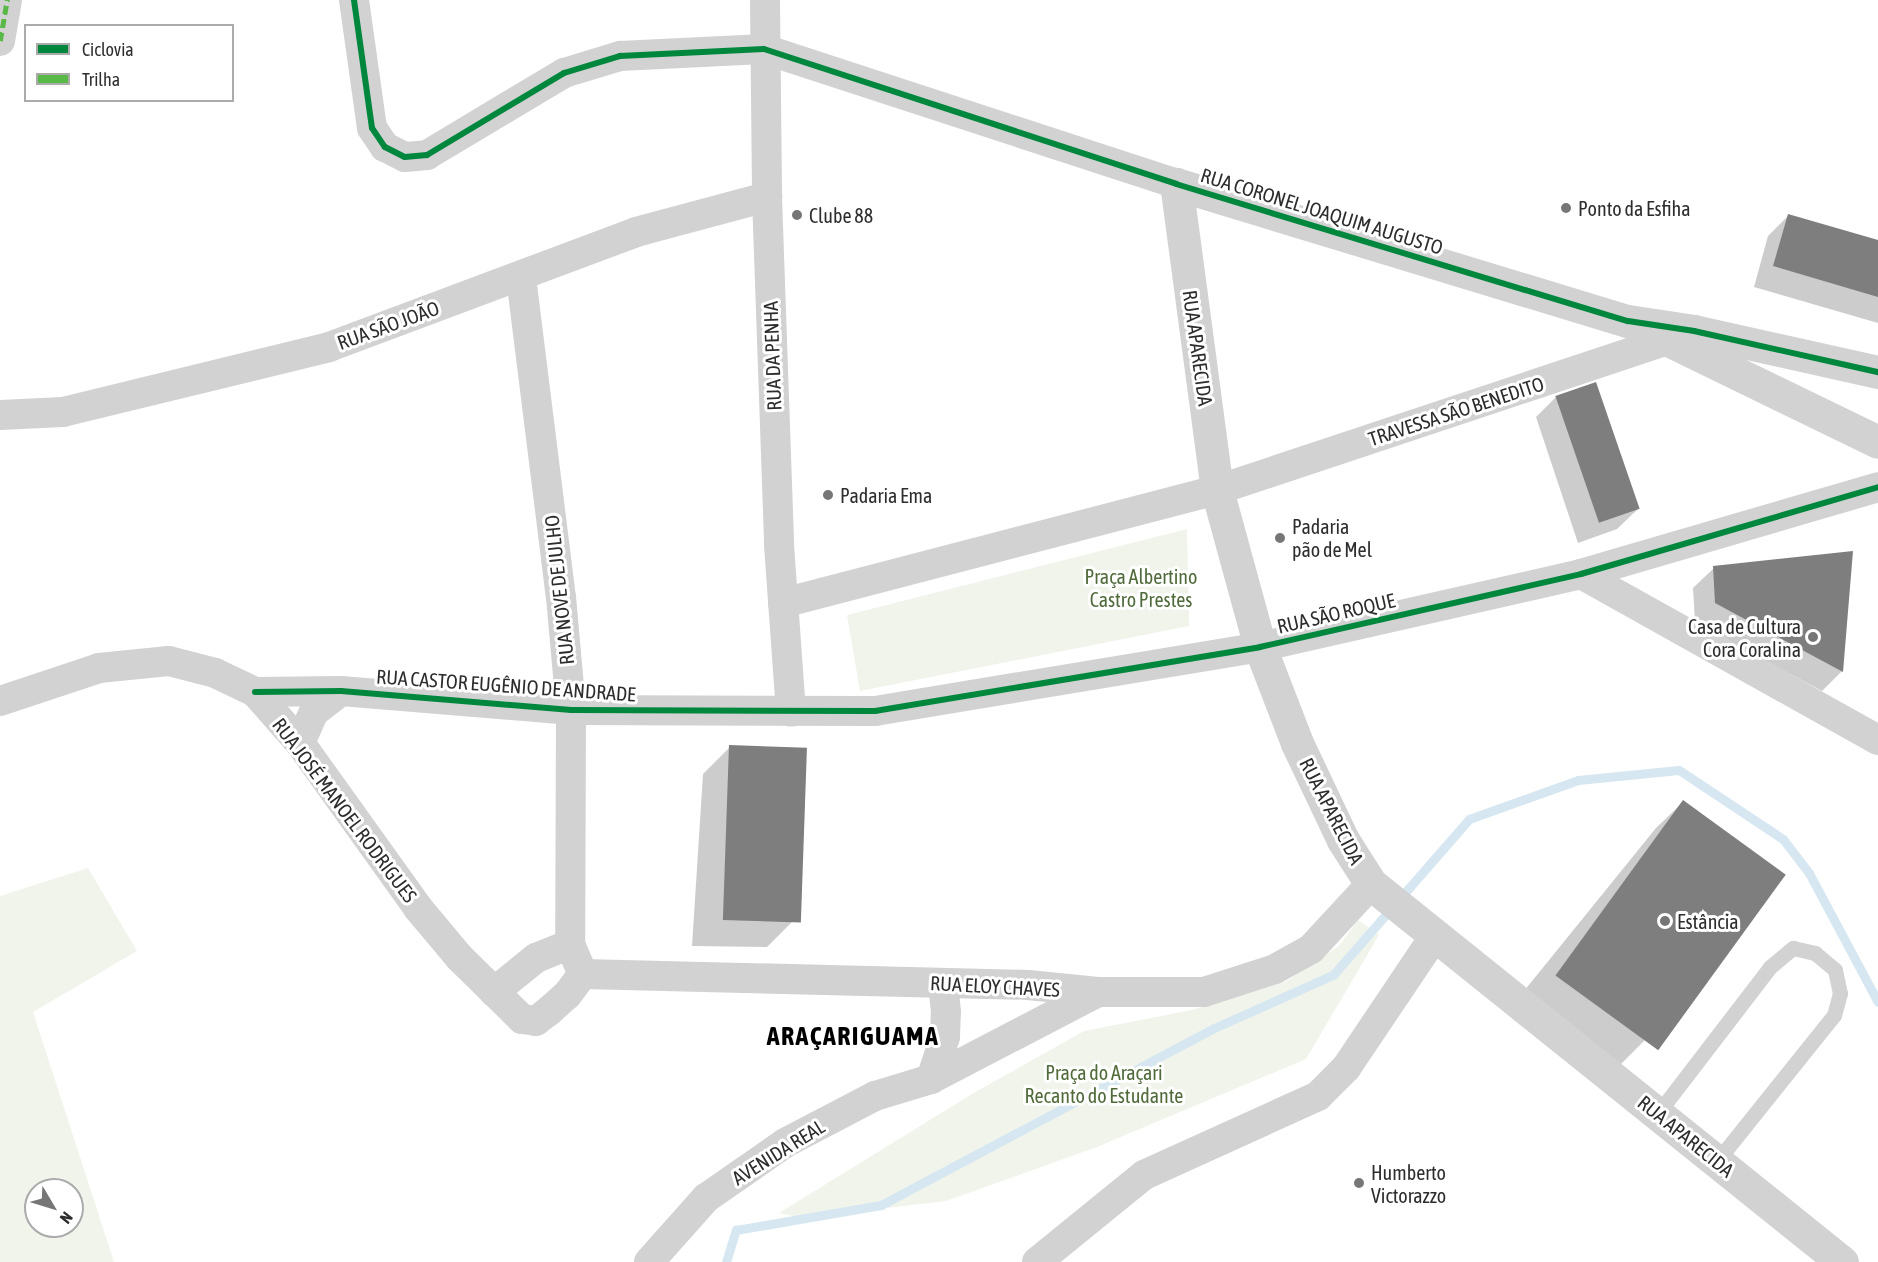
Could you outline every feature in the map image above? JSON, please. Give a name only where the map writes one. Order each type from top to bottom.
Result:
[{"type":"street","points":[[0,40],[7,0]]},
{"type":"street","points":[[354,0],[372,128],[385,147],[405,157],[428,155],[564,73],[620,56],[764,49]]},
{"type":"street","name":"RUA DA PENHA","points":[[765,0],[766,197],[778,545],[791,712]]},
{"type":"street","name":"RUA CORONEL JOAQUIM AUGUSTO","points":[[764,49],[1176,184],[1628,321],[1682,336],[1878,372]]},
{"type":"street","name":"RUA APARECIDA","points":[[1176,184],[1217,490],[1260,647],[1301,752],[1343,840],[1371,884],[1842,1262]]},
{"type":"street","name":"RUA SÃO JOÃO","points":[[0,415],[63,412],[329,347],[636,232],[766,197]]},
{"type":"street","name":"RUA NOVE DE JULHO","points":[[521,277],[561,597],[571,710],[570,944],[583,974]]},
{"type":"street","name":"RUA CORONEL JOAQUIM AUGUSTO","points":[[1682,336],[1878,442]]},
{"type":"street","name":"TRAVESSA SÃO BENEDITO","points":[[1217,490],[1682,336]]},
{"type":"street","name":"RUA SÃO ROQUE","points":[[791,712],[875,711],[1260,647],[1581,574],[1878,487]]},
{"type":"street","points":[[783,603],[1217,490]]},
{"type":"street","points":[[1581,574],[1878,740]]},
{"type":"street","name":"RUA JOSÉ MANOEL RODRIGUES","points":[[0,701],[99,668],[169,661],[215,672],[255,692],[300,743],[418,908],[460,958],[522,1018],[536,1021],[567,995],[583,974]]},
{"type":"street","points":[[300,743],[314,712],[341,691]]},
{"type":"street","name":"RUA CASTOR EUGÊNIO DE ANDRADE","points":[[255,692],[341,691],[571,710],[791,712]]},
{"type":"street","name":"RUA ELOY CHAVES","points":[[583,974],[943,982],[1028,985],[1098,992],[1204,992],[1275,969],[1311,949],[1371,884]]},
{"type":"street","points":[[1051,1258],[1144,1175],[1318,1096],[1346,1068],[1426,927]]},
{"type":"street","points":[[494,992],[536,958],[570,944]]},
{"type":"street","points":[[931,1079],[945,1037],[946,1012],[943,982]]},
{"type":"street","name":"AVENIDA REAL","points":[[649,1262],[706,1198],[785,1143],[875,1096],[931,1079],[1098,992]]},
{"type":"lane","points":[[1658,1113],[1770,967],[1793,948],[1815,953],[1835,970],[1840,993],[1834,1015],[1717,1161]]},
{"type":"green space","name":"Praça Albertino Castro Prestes","points":[[1187,529],[1189,626],[860,691],[847,615]]},
{"type":"green space","points":[[88,868],[137,951],[33,1012],[114,1262],[0,1262],[0,896]]},
{"type":"green space","name":"Praça do Araçari Recanto do Estudante","points":[[1358,920],[1379,935],[1306,1059],[1097,1147],[946,1201],[802,1218],[779,1213],[972,1094],[1084,1031],[1192,1010],[1285,982],[1339,946]]},
{"type":"building","points":[[1788,214],[1878,240],[1878,297],[1773,266]]},
{"type":"building","points":[[1596,382],[1640,509],[1599,523],[1555,396]]},
{"type":"building","name":"Casa de Cultura Cora Coralina","points":[[1853,551],[1843,672],[1715,603],[1713,566]]},
{"type":"building","points":[[729,745],[807,748],[801,923],[723,920]]},
{"type":"building","name":"Estância","points":[[1683,800],[1786,875],[1658,1050],[1555,976]]},
{"type":"waterway","points":[[726,1262],[736,1230],[881,1205],[1212,1029],[1333,975],[1469,819],[1578,780],[1679,770],[1783,839],[1809,873],[1878,1002]]},
{"type":"marked path","points":[[0,41],[7,0]]},
{"type":"cycle path","points":[[354,0],[372,128],[385,147],[405,157],[427,155],[564,73],[620,56],[764,49],[1176,184],[1628,321],[1694,331],[1878,372]]},
{"type":"cycle path","points":[[255,692],[341,691],[571,710],[875,711],[1260,647],[1581,574],[1878,487]]},
{"type":"place","name":"Ponto da Esfiha","points":[[1566,208]]},
{"type":"place","name":"Clube 88","points":[[797,215]]},
{"type":"place","name":"Padaria Ema","points":[[828,495]]},
{"type":"place","name":"Padaria pão de Mel","points":[[1280,538]]},
{"type":"place","name":"Casa de Cultura Cora Coralina","points":[[1813,637]]},
{"type":"place","name":"Estância","points":[[1665,921]]},
{"type":"place","name":"Humberto Victorazzo","points":[[1359,1183]]},
{"type":"district","name":"ARAÇARIGUAMA","points":[[853,1037]]}]
